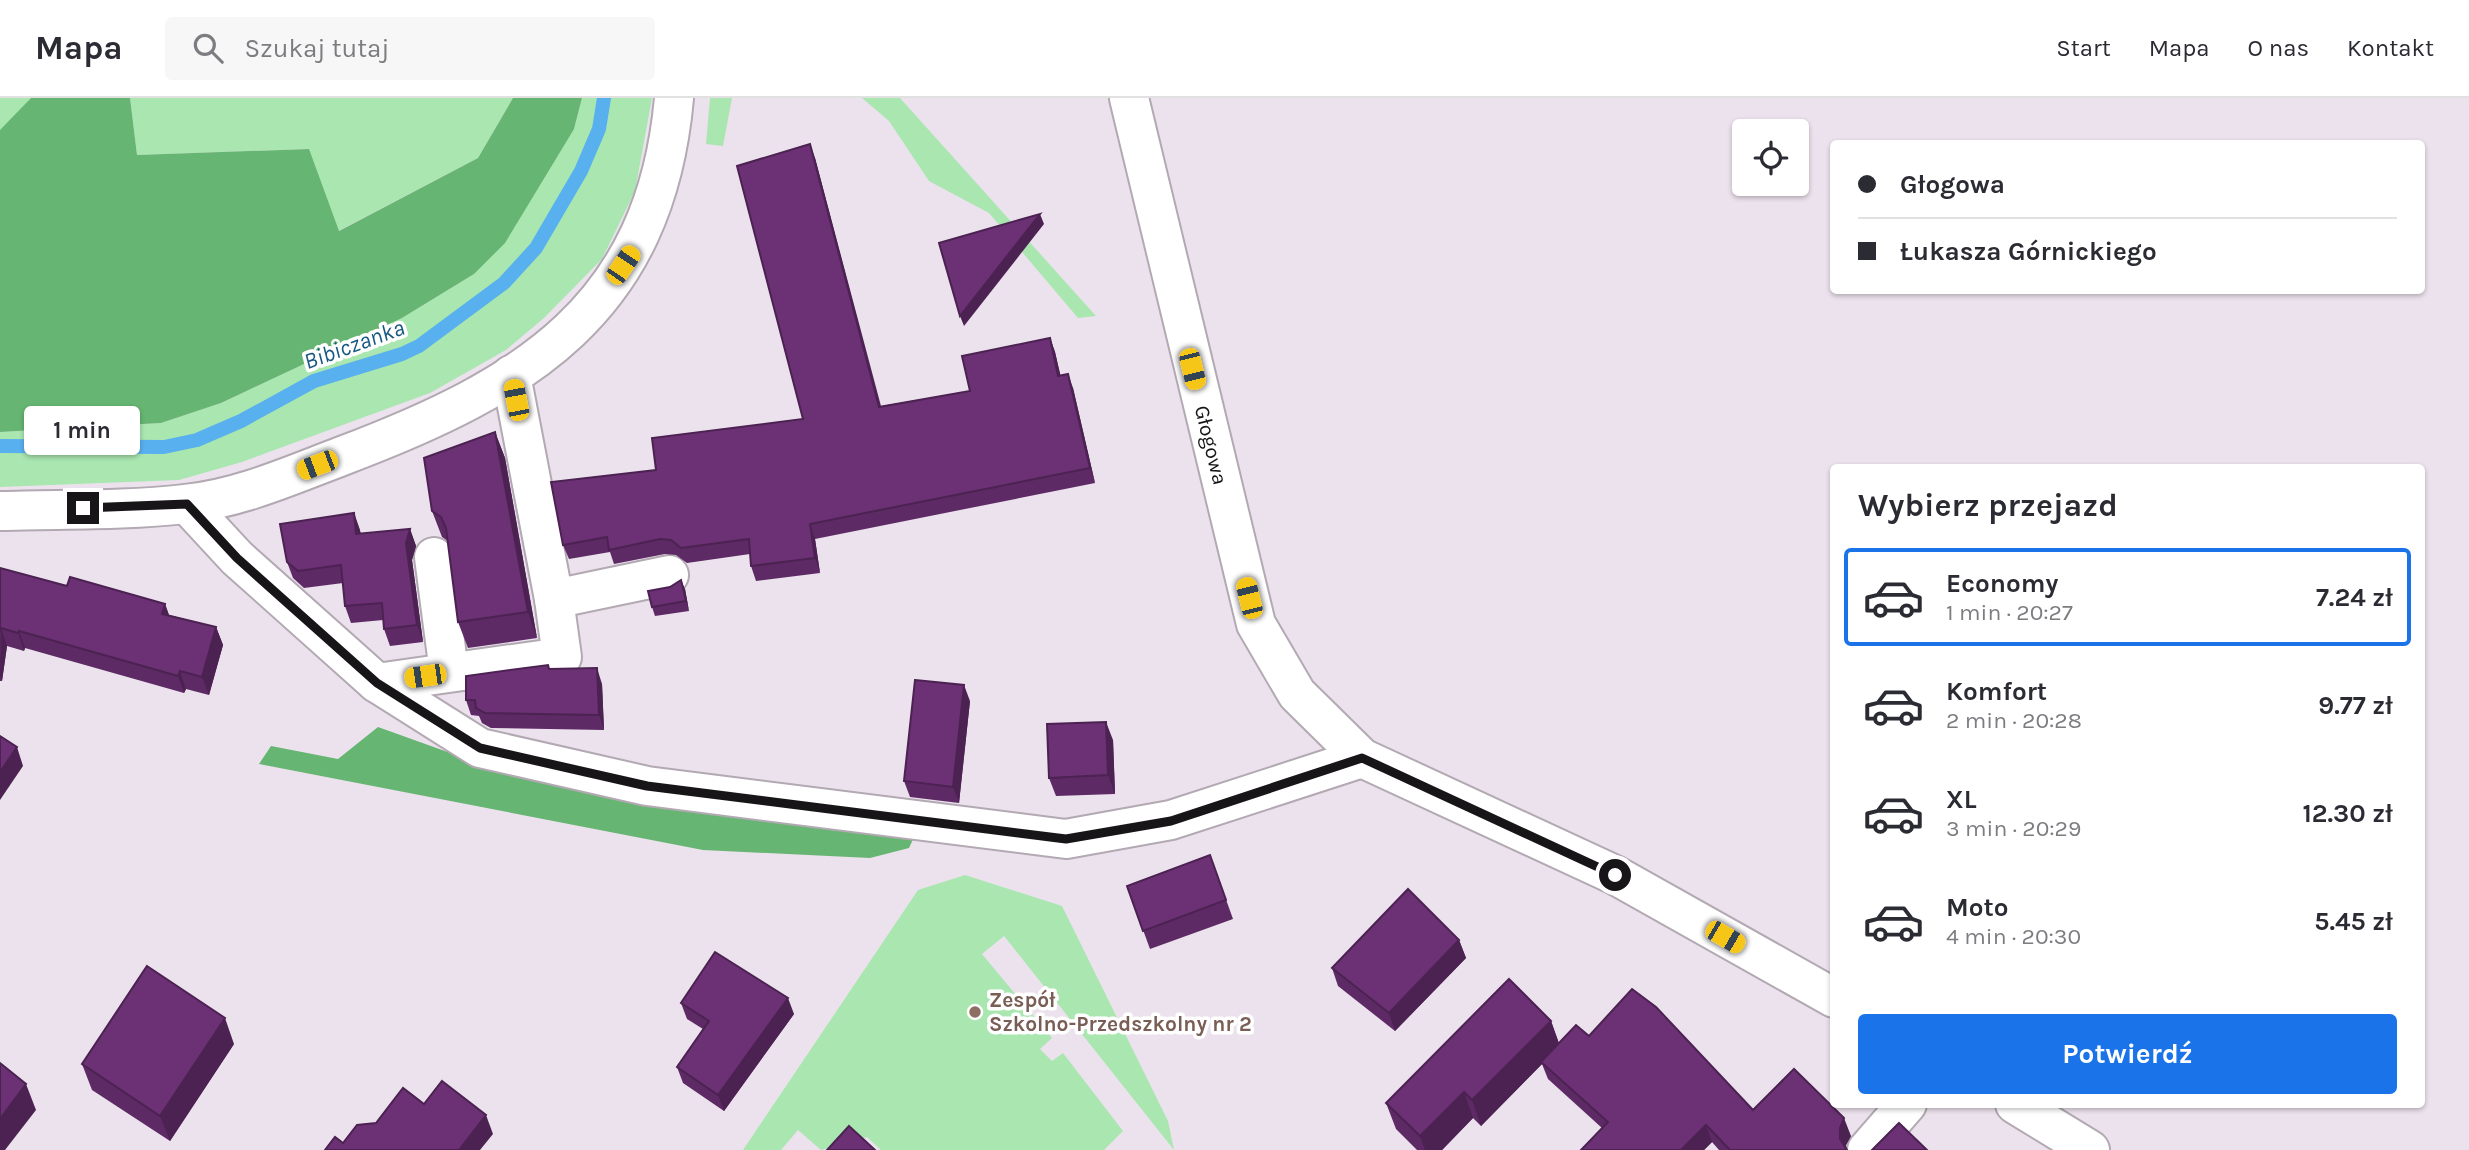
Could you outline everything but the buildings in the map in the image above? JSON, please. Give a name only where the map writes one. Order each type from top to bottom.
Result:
[{"type":"street","points":[[0,511],[187,504],[266,484],[393,436],[467,403],[543,354],[596,305],[637,245],[655,198],[674,98]]},
{"type":"street","name":"Głogowa","points":[[1129,98],[1256,624],[1297,694],[1362,758],[1615,875],[1830,996]]},
{"type":"street","points":[[377,683],[562,657],[554,599],[511,375]]},
{"type":"street","points":[[187,504],[237,558],[377,683],[480,748],[647,786],[1066,839],[1171,821],[1362,758]]},
{"type":"street","points":[[434,557],[449,672]]},
{"type":"street","points":[[554,599],[670,575]]},
{"type":"street","points":[[1867,1150],[1904,1108]]},
{"type":"street","points":[[2022,1108],[2090,1150]]},
{"type":"green space","points":[[0,98],[31,98],[3,130],[0,130]]},
{"type":"green space","points":[[31,98],[130,98],[137,155],[309,149],[339,231],[478,158],[513,98],[582,98],[574,129],[505,243],[474,274],[402,318],[221,403],[161,423],[0,432],[0,130]]},
{"type":"green space","points":[[130,98],[513,98],[478,158],[338,231],[308,149],[137,155]]},
{"type":"green space","points":[[582,98],[652,98],[635,191],[602,259],[544,318],[506,350],[430,393],[242,462],[179,480],[0,487],[0,432],[161,423],[221,403],[402,318],[474,274],[574,129]]},
{"type":"green space","points":[[710,98],[732,98],[723,146],[706,144]]},
{"type":"green space","points":[[862,98],[900,98],[1096,316],[1078,318],[989,213],[929,181],[889,121]]},
{"type":"green space","points":[[378,727],[456,755],[685,810],[915,835],[909,848],[870,858],[703,850],[259,764],[271,746],[338,759]]},
{"type":"green space","name":"Zespół Szkolno-Przedszkolny nr 2","points":[[965,875],[1062,906],[1168,1121],[1174,1150],[1004,936],[982,954],[1052,1038],[1040,1049],[1052,1061],[1063,1053],[1123,1131],[1104,1150],[881,1150],[867,1137],[821,1150],[798,1130],[781,1150],[743,1150],[918,890]]},
{"type":"waterway","name":"Bibiczanka","points":[[0,446],[164,447],[197,440],[241,421],[314,381],[402,354],[419,346],[504,283],[536,248],[581,171],[599,129],[604,98]]},
{"type":"place","name":"Zespół Szkolno-Przedszkolny nr 2","points":[[975,1012]]},
{"type":"route","points":[[83,508],[187,504],[237,558],[377,683],[480,748],[647,786],[1066,839],[1171,821],[1362,758],[1615,875]]}]
